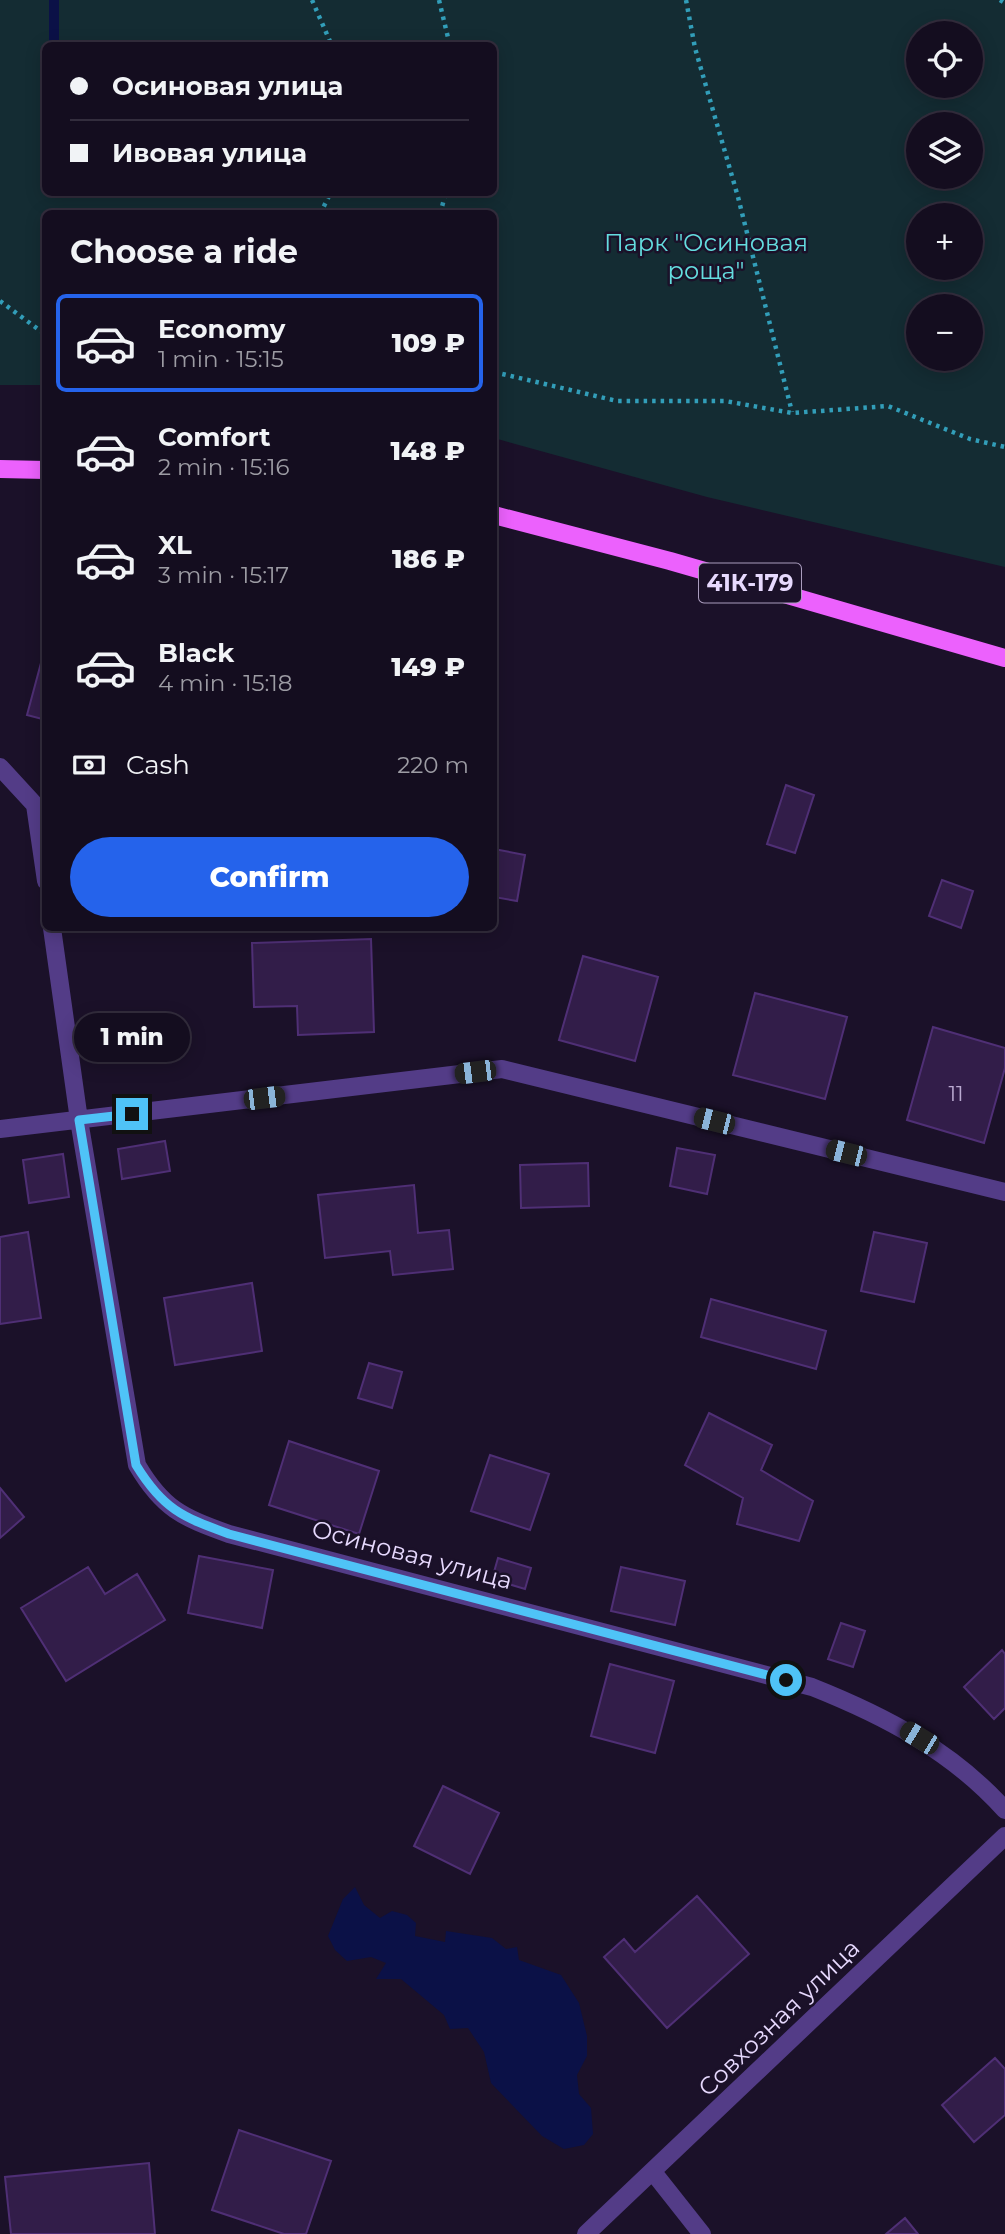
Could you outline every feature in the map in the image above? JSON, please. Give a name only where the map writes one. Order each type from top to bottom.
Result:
[{"type":"main road","points":[[0,469],[42,470]]},
{"type":"main road","name":"41К-179","points":[[497,516],[618,546],[1005,657]]},
{"type":"street","points":[[0,767],[35,805],[42,853]]},
{"type":"street","name":"Осиновая улица","points":[[52,931],[79,1120],[136,1465],[150,1488],[181,1516],[229,1534],[812,1687],[874,1712],[941,1752],[987,1790],[1005,1810]]},
{"type":"street","points":[[0,1129],[502,1069],[1005,1192]]},
{"type":"street","name":"Совхозная улица","points":[[586,2234],[1005,1836]]},
{"type":"street","points":[[653,2172],[702,2234]]},
{"type":"path","points":[[313,0],[330,42]]},
{"type":"path","points":[[439,0],[449,42]]},
{"type":"path","points":[[686,0],[695,48],[738,197],[792,413]]},
{"type":"path","points":[[1000,0],[1005,3]]},
{"type":"path","points":[[0,301],[42,332]]},
{"type":"path","points":[[497,373],[617,401],[725,401],[792,413],[828,413],[888,406],[971,439],[1005,447]]},
{"type":"green space","name":"Парк \"Осиновая роща\"","points":[[0,0],[1005,0],[1005,567],[707,497],[497,439],[497,210],[42,210],[42,385],[0,385]]},
{"type":"shaded area","points":[[355,1887],[364,1905],[380,1918],[392,1911],[407,1915],[416,1923],[415,1936],[445,1942],[446,1931],[492,1938],[506,1949],[517,1947],[519,1960],[561,1975],[579,2003],[587,2036],[587,2056],[577,2075],[579,2094],[591,2108],[593,2134],[584,2145],[564,2149],[542,2136],[491,2083],[484,2052],[468,2028],[450,2029],[444,2015],[401,1979],[376,1979],[386,1963],[371,1957],[347,1961],[335,1950],[328,1936],[343,1899]]},
{"type":"building","points":[[41,663],[42,663],[42,719],[27,715]]},
{"type":"building","points":[[786,785],[814,795],[795,853],[767,844]]},
{"type":"building","points":[[497,850],[525,855],[517,901],[497,898]]},
{"type":"building","points":[[942,880],[973,891],[961,928],[929,916]]},
{"type":"building","points":[[371,939],[374,1032],[298,1035],[297,1006],[254,1007],[252,943]]},
{"type":"building","points":[[583,956],[658,977],[635,1061],[559,1040]]},
{"type":"building","points":[[755,993],[847,1017],[825,1099],[733,1075]]},
{"type":"building","points":[[933,1027],[1005,1048],[1005,1068],[984,1143],[907,1120]]},
{"type":"building","points":[[165,1141],[170,1171],[122,1179],[118,1149]]},
{"type":"building","points":[[677,1148],[715,1155],[707,1194],[670,1186]]},
{"type":"building","points":[[63,1154],[69,1197],[29,1203],[23,1160]]},
{"type":"building","points":[[588,1163],[589,1206],[521,1208],[520,1165]]},
{"type":"building","points":[[414,1185],[418,1233],[449,1230],[453,1269],[393,1275],[390,1251],[325,1258],[318,1195]]},
{"type":"building","points":[[28,1232],[41,1318],[0,1324],[0,1237]]},
{"type":"building","points":[[874,1232],[927,1243],[914,1302],[861,1291]]},
{"type":"building","points":[[252,1283],[262,1351],[175,1365],[164,1298]]},
{"type":"building","points":[[711,1299],[826,1331],[816,1369],[701,1337]]},
{"type":"building","points":[[369,1363],[402,1372],[392,1408],[358,1398]]},
{"type":"building","points":[[709,1413],[772,1445],[761,1470],[813,1501],[799,1541],[737,1524],[743,1498],[685,1465]]},
{"type":"building","points":[[289,1441],[379,1471],[359,1534],[269,1505]]},
{"type":"building","points":[[490,1455],[549,1474],[530,1530],[471,1511]]},
{"type":"building","points":[[0,1488],[24,1517],[0,1538]]},
{"type":"building","points":[[199,1556],[273,1570],[262,1628],[188,1613]]},
{"type":"building","points":[[498,1558],[531,1568],[525,1589],[492,1579]]},
{"type":"building","points":[[88,1567],[105,1594],[137,1574],[165,1620],[66,1681],[21,1608]]},
{"type":"building","points":[[621,1567],[685,1581],[675,1625],[611,1611]]},
{"type":"building","points":[[841,1623],[865,1631],[853,1667],[828,1659]]},
{"type":"building","points":[[1002,1650],[1005,1654],[1005,1708],[994,1719],[964,1687]]},
{"type":"building","points":[[610,1664],[674,1681],[655,1753],[591,1736]]},
{"type":"building","points":[[443,1786],[499,1813],[470,1874],[414,1846]]},
{"type":"building","points":[[697,1896],[749,1954],[667,2028],[604,1957],[624,1939],[635,1952]]},
{"type":"building","points":[[995,2058],[1005,2069],[1005,2115],[974,2142],[942,2105]]},
{"type":"building","points":[[239,2130],[331,2161],[306,2234],[284,2234],[212,2210]]},
{"type":"building","points":[[149,2163],[155,2234],[11,2234],[5,2177]]},
{"type":"building","points":[[905,2218],[918,2234],[886,2234]]},
{"type":"waterway","points":[[54,0],[54,42]]},
{"type":"route","points":[[132,1114],[79,1120],[136,1465],[150,1488],[181,1516],[229,1534],[372,1569],[786,1680]]}]
